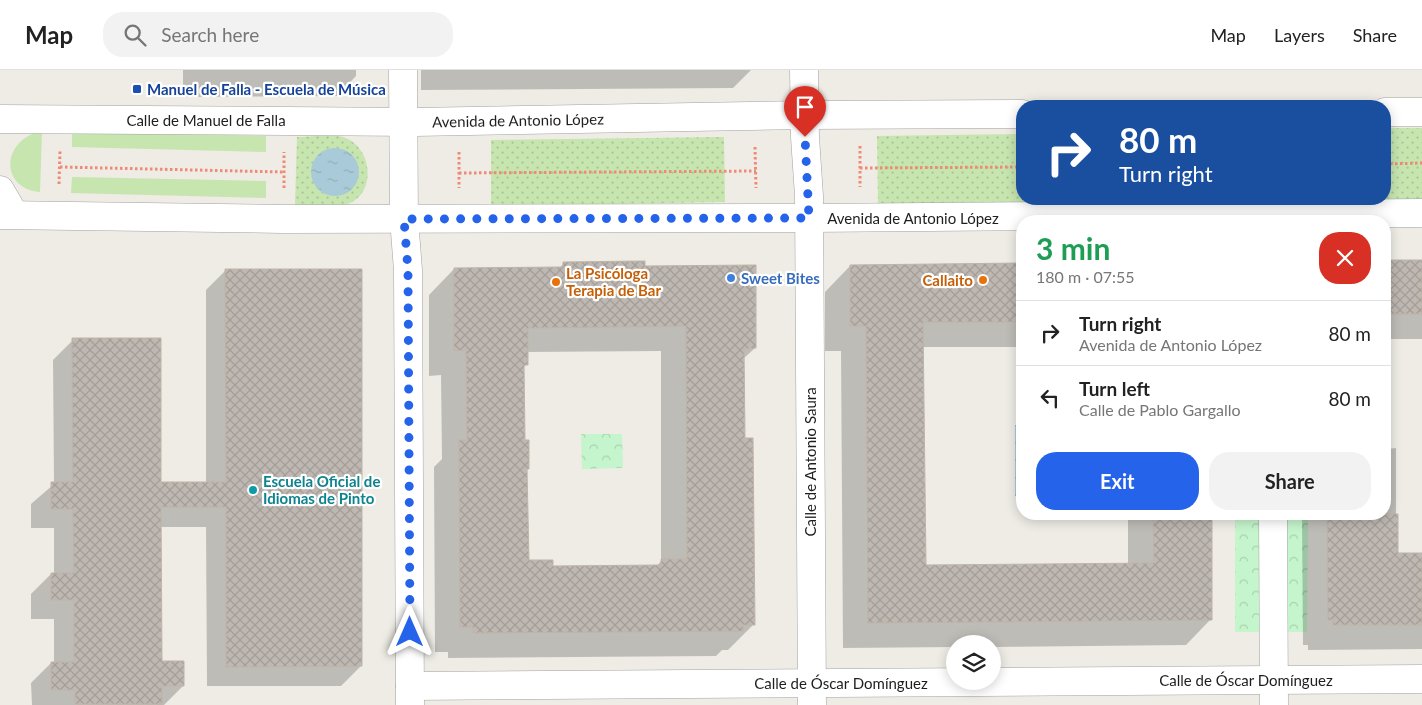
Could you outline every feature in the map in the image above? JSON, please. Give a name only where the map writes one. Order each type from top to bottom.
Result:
[{"type":"street","points":[[403,70],[404,219],[408,270],[410,695]]},
{"type":"street","name":"Calle de Antonio Saura","points":[[804,70],[809,218],[812,694]]},
{"type":"street","points":[[1391,112],[1422,112]]},
{"type":"street","name":"Avenida de Antonio López","points":[[404,122],[805,115],[1016,114]]},
{"type":"street","name":"Calle de Manuel de Falla","points":[[3,125],[60,119],[404,122]]},
{"type":"street","points":[[0,190],[7,215],[404,219]]},
{"type":"street","name":"Avenida de Antonio López","points":[[1362,215],[1422,213]]},
{"type":"street","name":"Avenida de Antonio López","points":[[404,219],[1016,218]]},
{"type":"street","points":[[1273,520],[1274,693]]},
{"type":"street","name":"Calle de Óscar Domínguez","points":[[410,695],[1274,693],[1422,679]]},
{"type":"path","points":[[859,115],[860,218]]},
{"type":"path","points":[[755,116],[757,218]]},
{"type":"path","points":[[59,215],[60,119]]},
{"type":"path","points":[[283,219],[285,121]]},
{"type":"path","points":[[459,121],[459,219]]},
{"type":"path","points":[[1391,164],[1422,163]]},
{"type":"path","points":[[60,167],[284,172]]},
{"type":"path","points":[[860,168],[1016,167]]},
{"type":"path","points":[[459,173],[756,171]]},
{"type":"green space","points":[[1391,128],[1422,128],[1422,199],[1391,199]]},
{"type":"green space","points":[[42,131],[40,192],[27,189],[18,182],[12,174],[10,164],[12,153],[18,144],[28,136]]},
{"type":"green space","points":[[72,131],[266,136],[266,152],[72,147]]},
{"type":"green space","points":[[1016,134],[1016,203],[878,205],[877,136]]},
{"type":"green space","points":[[326,135],[343,137],[353,142],[361,150],[366,160],[367,182],[363,192],[356,200],[334,207],[295,205],[297,137]]},
{"type":"green space","points":[[724,137],[725,202],[491,206],[491,140]]},
{"type":"green space","points":[[72,177],[266,181],[266,198],[71,193]]},
{"type":"green space","points":[[581,434],[622,434],[623,468],[582,469]]},
{"type":"green space","points":[[1235,520],[1308,520],[1307,632],[1235,632]]},
{"type":"water","points":[[335,148],[344,150],[352,155],[357,163],[359,172],[357,181],[352,189],[344,194],[335,196],[326,194],[318,189],[313,181],[311,172],[313,163],[318,155],[326,150]]},
{"type":"water","points":[[1015,425],[1016,425],[1016,496]]},
{"type":"building","points":[[1391,260],[1422,260],[1422,314],[1391,314]]},
{"type":"building","points":[[645,261],[645,266],[756,265],[756,348],[744,349],[745,438],[753,438],[755,625],[743,625],[743,631],[473,633],[473,627],[460,627],[459,440],[467,440],[466,350],[454,351],[454,268],[563,267],[563,262]],"holes":[[[686,326],[687,559],[661,559],[661,565],[553,566],[553,560],[529,560],[527,469],[529,469],[529,440],[525,440],[524,365],[528,365],[528,328]]]},
{"type":"building","points":[[1016,263],[1016,322],[923,322],[926,565],[1154,563],[1153,520],[1212,520],[1212,620],[868,623],[866,326],[850,326],[850,265]]},
{"type":"building","points":[[225,269],[362,269],[362,666],[226,667],[226,507],[161,507],[162,661],[184,661],[184,686],[162,686],[162,704],[75,704],[75,690],[51,690],[51,662],[74,662],[74,600],[51,600],[51,573],[74,573],[73,509],[51,509],[51,482],[73,482],[72,338],[161,338],[161,482],[226,482]]},
{"type":"building","points":[[1391,514],[1398,514],[1398,553],[1422,553],[1422,625],[1333,625],[1333,620],[1328,620],[1327,520],[1391,520]]},
{"type":"place","name":"Manuel de Falla - Escuela de Música","points":[[137,89]]},
{"type":"place","name":"Sweet Bites","points":[[731,278]]},
{"type":"place","name":"Callaito","points":[[983,280]]},
{"type":"place","name":"La Psicóloga Terapia de Bar","points":[[556,282]]},
{"type":"place","name":"Escuela Oficial de Idiomas de Pinto","points":[[253,490]]},
{"type":"route","points":[[410,632],[408,270],[404,219],[809,218],[810,196],[805,137]]}]
